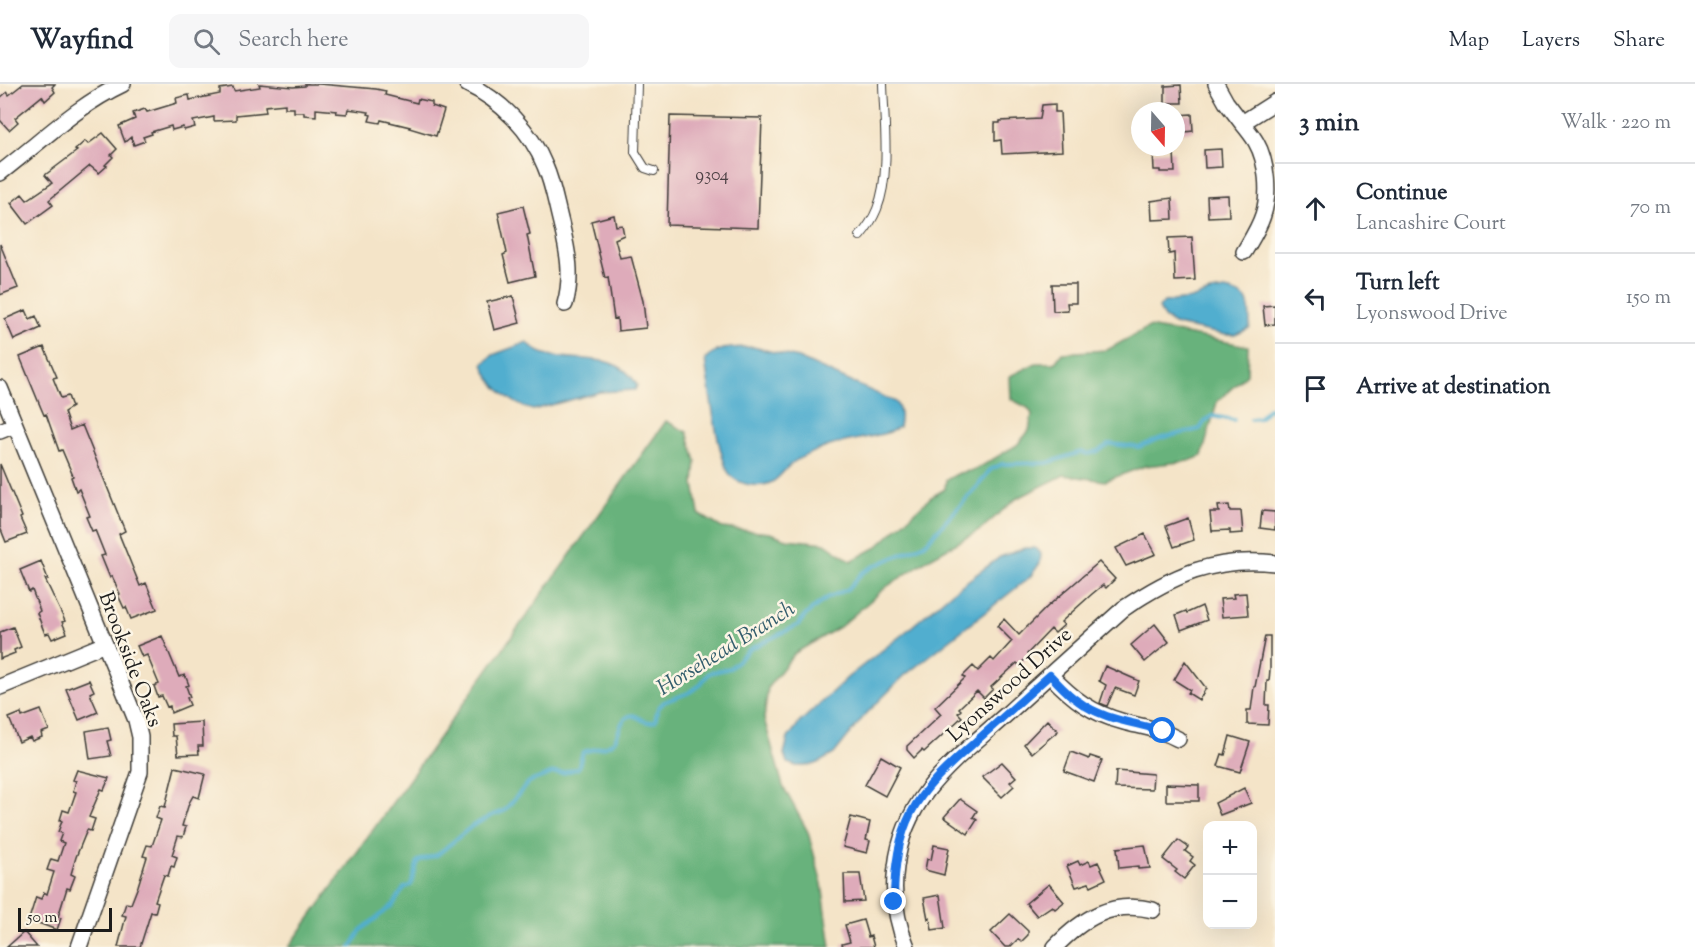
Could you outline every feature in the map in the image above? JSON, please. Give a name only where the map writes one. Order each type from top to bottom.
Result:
[{"type":"street","points":[[0,173],[68,117],[107,91],[123,84]]},
{"type":"street","points":[[467,84],[504,110],[522,128],[536,146],[546,166],[569,255],[570,288],[565,304]]},
{"type":"street","points":[[1216,84],[1226,102],[1256,142],[1262,157],[1266,196],[1264,212],[1244,252]]},
{"type":"street","points":[[1242,123],[1275,102]]},
{"type":"street","name":"Brookside Oaks","points":[[0,388],[136,720],[140,737],[140,772],[79,947]]},
{"type":"street","points":[[0,431],[15,425]]},
{"type":"street","name":"Lyonswood Drive","points":[[908,947],[898,924],[894,902],[894,878],[900,844],[911,812],[940,774],[1123,609],[1165,583],[1209,566],[1254,561],[1275,563]]},
{"type":"street","points":[[0,687],[105,644]]},
{"type":"street","points":[[1050,675],[1074,699],[1092,710],[1126,723],[1163,731],[1178,739]]},
{"type":"street","points":[[1056,947],[1076,928],[1105,911],[1136,906],[1153,910]]},
{"type":"lane","points":[[637,84],[635,152],[645,168],[654,171]]},
{"type":"lane","points":[[860,236],[878,208],[885,168],[883,84]]},
{"type":"green space","points":[[1149,327],[1248,346],[1247,374],[1217,402],[1202,456],[1189,461],[1145,466],[1105,481],[1064,475],[1016,499],[979,531],[930,558],[885,588],[840,627],[795,653],[768,687],[764,719],[783,786],[808,832],[822,884],[831,947],[289,947],[666,421],[687,432],[696,461],[694,483],[699,514],[722,528],[770,533],[787,539],[825,543],[851,561],[877,547],[931,497],[945,489],[946,480],[959,473],[975,470],[1017,445],[1029,431],[1032,414],[1028,408],[1011,399],[1010,376],[1036,363],[1055,363],[1062,353],[1107,350]]},
{"type":"water","points":[[1225,290],[1245,298],[1249,306],[1250,328],[1235,335],[1176,325],[1164,318],[1159,308],[1164,302],[1191,299],[1210,292]]},
{"type":"water","points":[[527,342],[540,352],[554,356],[594,360],[618,366],[628,373],[637,385],[635,390],[600,392],[533,410],[518,404],[496,386],[483,364],[493,355]]},
{"type":"water","points":[[753,347],[798,358],[896,402],[900,414],[899,427],[890,432],[836,444],[800,458],[773,482],[765,485],[739,482],[731,476],[722,455],[705,359],[721,350]]},
{"type":"water","points":[[1025,548],[1035,548],[1041,554],[1040,563],[1030,577],[904,676],[865,715],[834,754],[816,764],[796,766],[787,763],[784,754],[788,738],[799,723],[848,677],[951,593],[1000,557]]},
{"type":"building","points":[[23,84],[55,84],[52,87],[55,92],[45,101],[42,96],[15,118],[18,122],[9,130],[0,120],[0,98],[7,92],[9,95]]},
{"type":"building","points":[[259,84],[293,87],[319,84],[376,89],[386,91],[385,95],[417,103],[418,99],[432,102],[432,106],[444,110],[436,136],[381,120],[380,123],[369,121],[371,115],[368,114],[369,112],[348,109],[347,114],[316,109],[316,116],[304,115],[304,112],[294,112],[294,108],[285,108],[285,104],[265,106],[266,112],[236,115],[236,120],[214,121],[214,117],[193,121],[195,127],[184,130],[183,127],[172,130],[171,126],[151,132],[152,134],[143,137],[145,141],[134,145],[131,137],[125,142],[119,126],[135,119],[133,113],[145,109],[147,112],[177,103],[176,98],[189,95],[190,100],[220,94],[220,89],[233,87],[234,91],[260,87]]},
{"type":"building","points":[[1181,85],[1182,102],[1165,102],[1165,86]]},
{"type":"building","points":[[1055,104],[1055,112],[1060,112],[1062,151],[1002,154],[1001,140],[995,141],[995,123],[1040,119],[1042,105]]},
{"type":"building","points":[[1185,114],[1192,114],[1193,131],[1185,132]]},
{"type":"building","points":[[670,116],[762,118],[758,228],[667,225]]},
{"type":"building","points":[[103,133],[117,149],[105,165],[107,166],[99,173],[90,166],[49,200],[53,205],[27,224],[11,203],[22,194],[27,200],[52,183],[45,175],[77,151],[75,150],[85,141],[88,144]]},
{"type":"building","points":[[1221,149],[1222,167],[1205,168],[1204,150]]},
{"type":"building","points":[[1153,156],[1174,156],[1175,172],[1154,170]]},
{"type":"building","points":[[1228,195],[1229,216],[1208,217],[1207,196]]},
{"type":"building","points":[[1172,198],[1173,219],[1152,220],[1151,201]]},
{"type":"building","points":[[523,206],[530,234],[527,235],[535,276],[510,282],[503,255],[507,253],[498,212]]},
{"type":"building","points":[[614,215],[616,226],[622,225],[624,235],[615,239],[620,258],[631,256],[643,301],[646,328],[618,331],[617,318],[614,319],[608,277],[605,278],[591,221]]},
{"type":"building","points":[[1192,237],[1195,280],[1175,281],[1174,253],[1169,254],[1168,238]]},
{"type":"building","points":[[0,244],[18,288],[0,295]]},
{"type":"building","points":[[1052,284],[1076,284],[1076,303],[1067,303],[1068,310],[1053,311]]},
{"type":"building","points":[[513,296],[520,323],[494,330],[487,302]]},
{"type":"building","points":[[1275,305],[1275,324],[1265,325],[1263,306]]},
{"type":"building","points":[[26,310],[30,319],[36,316],[41,328],[14,340],[5,319]]},
{"type":"building","points":[[44,347],[57,377],[53,378],[61,398],[68,396],[72,407],[64,412],[70,430],[82,425],[125,531],[119,534],[140,586],[146,583],[157,609],[131,619],[118,595],[120,594],[112,576],[110,578],[101,556],[105,555],[95,530],[92,531],[86,517],[90,516],[79,489],[76,491],[71,477],[73,476],[62,450],[59,451],[46,414],[44,415],[20,357]]},
{"type":"building","points":[[0,464],[27,534],[6,542],[0,527]]},
{"type":"building","points":[[1229,505],[1230,511],[1241,511],[1243,533],[1230,534],[1230,530],[1212,531],[1210,512],[1219,512],[1218,506]]},
{"type":"building","points":[[1262,511],[1275,512],[1275,530],[1260,528]]},
{"type":"building","points":[[1188,518],[1194,540],[1174,547],[1166,526]]},
{"type":"building","points":[[1145,534],[1156,554],[1126,566],[1116,548]]},
{"type":"building","points":[[41,561],[48,579],[45,579],[65,621],[62,622],[67,633],[52,639],[49,633],[45,634],[32,590],[29,592],[20,570]]},
{"type":"building","points":[[1099,562],[1115,579],[1106,588],[1103,585],[1092,594],[1061,622],[1064,625],[1055,633],[1051,629],[1027,654],[1029,656],[1019,665],[1017,663],[991,687],[993,689],[984,698],[977,691],[959,708],[961,710],[958,713],[962,717],[924,752],[922,750],[914,758],[907,750],[907,746],[941,714],[935,707],[965,678],[963,676],[973,666],[978,671],[991,658],[994,661],[1012,641],[997,626],[1004,619],[1019,635],[1047,607]]},
{"type":"building","points":[[1246,593],[1248,615],[1222,617],[1220,599],[1234,598],[1233,594]]},
{"type":"building","points":[[1202,606],[1207,620],[1181,630],[1176,615]]},
{"type":"building","points":[[1155,624],[1169,642],[1145,662],[1131,645]]},
{"type":"building","points":[[13,627],[21,647],[14,650],[15,653],[0,659],[0,632]]},
{"type":"building","points":[[162,636],[179,677],[185,675],[189,685],[186,686],[190,705],[171,713],[170,706],[167,707],[162,696],[158,697],[154,686],[159,684],[147,655],[142,657],[137,646]]},
{"type":"building","points":[[1265,636],[1270,636],[1270,669],[1266,705],[1269,705],[1268,725],[1247,724],[1247,710],[1251,710]]},
{"type":"building","points":[[1185,661],[1206,688],[1199,700],[1188,693],[1190,690],[1174,680]]},
{"type":"building","points":[[1105,666],[1139,681],[1134,695],[1115,688],[1107,706],[1100,703],[1106,685],[1099,681]]},
{"type":"building","points":[[89,680],[94,691],[90,693],[98,712],[79,720],[66,689]]},
{"type":"building","points":[[41,710],[49,730],[41,733],[42,737],[32,741],[30,737],[19,742],[9,718],[21,713],[22,717]]},
{"type":"building","points":[[1047,720],[1058,731],[1032,753],[1024,744]]},
{"type":"building","points":[[202,722],[203,746],[198,746],[199,754],[178,755],[176,736],[172,736],[171,724]]},
{"type":"building","points":[[108,727],[111,740],[107,741],[111,756],[90,759],[86,731]]},
{"type":"building","points":[[1230,736],[1250,742],[1240,772],[1218,766],[1222,754],[1225,755]]},
{"type":"building","points":[[1071,752],[1089,759],[1090,756],[1102,760],[1094,782],[1064,771]]},
{"type":"building","points":[[881,756],[900,767],[885,796],[865,785]]},
{"type":"building","points":[[1002,762],[1016,777],[1010,782],[1014,786],[1002,797],[982,777]]},
{"type":"building","points":[[175,767],[205,774],[199,798],[193,796],[189,803],[182,826],[186,827],[183,837],[178,836],[172,855],[177,857],[174,867],[171,866],[168,876],[164,875],[155,901],[158,902],[155,913],[151,912],[140,947],[118,947],[126,916],[122,915],[126,903],[131,904],[138,886],[147,857],[143,856],[147,845],[152,846],[161,820],[156,818],[160,806],[165,807]]},
{"type":"building","points":[[77,770],[109,778],[104,790],[101,789],[89,817],[95,819],[91,831],[87,830],[76,857],[71,874],[75,876],[70,889],[67,888],[58,917],[61,918],[57,930],[30,920],[30,916],[36,897],[41,899],[44,892],[47,894],[54,872],[47,870],[51,859],[58,861],[64,843],[59,841],[62,833],[58,832],[62,821],[60,820],[63,810],[69,812],[76,792],[73,791],[76,781],[73,780]]},
{"type":"building","points":[[1116,771],[1153,774],[1152,789],[1115,788]]},
{"type":"building","points":[[1166,784],[1199,785],[1199,801],[1166,801]]},
{"type":"building","points":[[1244,788],[1251,803],[1220,815],[1215,803]]},
{"type":"building","points":[[960,799],[977,811],[973,817],[977,820],[968,834],[944,817]]},
{"type":"building","points":[[851,817],[870,822],[866,840],[870,841],[867,853],[843,847]]},
{"type":"building","points":[[1178,840],[1188,847],[1185,851],[1193,857],[1190,861],[1195,865],[1184,879],[1163,859]]},
{"type":"building","points":[[934,845],[949,848],[944,875],[925,870],[927,859],[931,860]]},
{"type":"building","points":[[1145,845],[1150,868],[1138,869],[1138,866],[1119,868],[1117,848]]},
{"type":"building","points":[[1078,861],[1080,865],[1089,861],[1091,865],[1098,862],[1106,879],[1091,886],[1089,883],[1076,887],[1067,866]]},
{"type":"building","points":[[844,874],[860,874],[864,901],[845,902]]},
{"type":"building","points":[[1049,884],[1064,902],[1055,909],[1052,906],[1037,916],[1026,903]]},
{"type":"building","points":[[940,895],[945,928],[932,930],[924,898]]},
{"type":"building","points":[[1010,914],[1028,931],[1028,935],[1021,942],[1018,939],[1010,947],[1005,947],[991,932]]},
{"type":"building","points":[[863,920],[874,947],[843,947],[842,944],[850,942],[845,925]]},
{"type":"building","points":[[24,932],[37,947],[7,947]]},
{"type":"waterway","name":"Horsehead Branch","points":[[1251,419],[1259,418],[1269,408],[1275,411]]},
{"type":"waterway","name":"Horsehead Branch","points":[[351,947],[361,930],[393,905],[404,888],[411,885],[418,861],[437,855],[472,826],[504,811],[529,782],[553,773],[563,773],[578,768],[583,752],[604,747],[614,741],[621,724],[629,716],[632,715],[647,722],[655,721],[658,708],[664,702],[688,693],[699,686],[709,673],[730,668],[750,649],[798,625],[816,606],[829,597],[848,589],[862,573],[925,544],[990,470],[1002,464],[1047,463],[1081,452],[1088,454],[1098,451],[1110,444],[1139,447],[1161,438],[1200,429],[1212,416],[1234,420]]},
{"type":"route","points":[[894,902],[897,855],[903,833],[911,812],[924,793],[940,774],[1050,675],[1069,694],[1092,710],[1126,723],[1163,731]]}]
